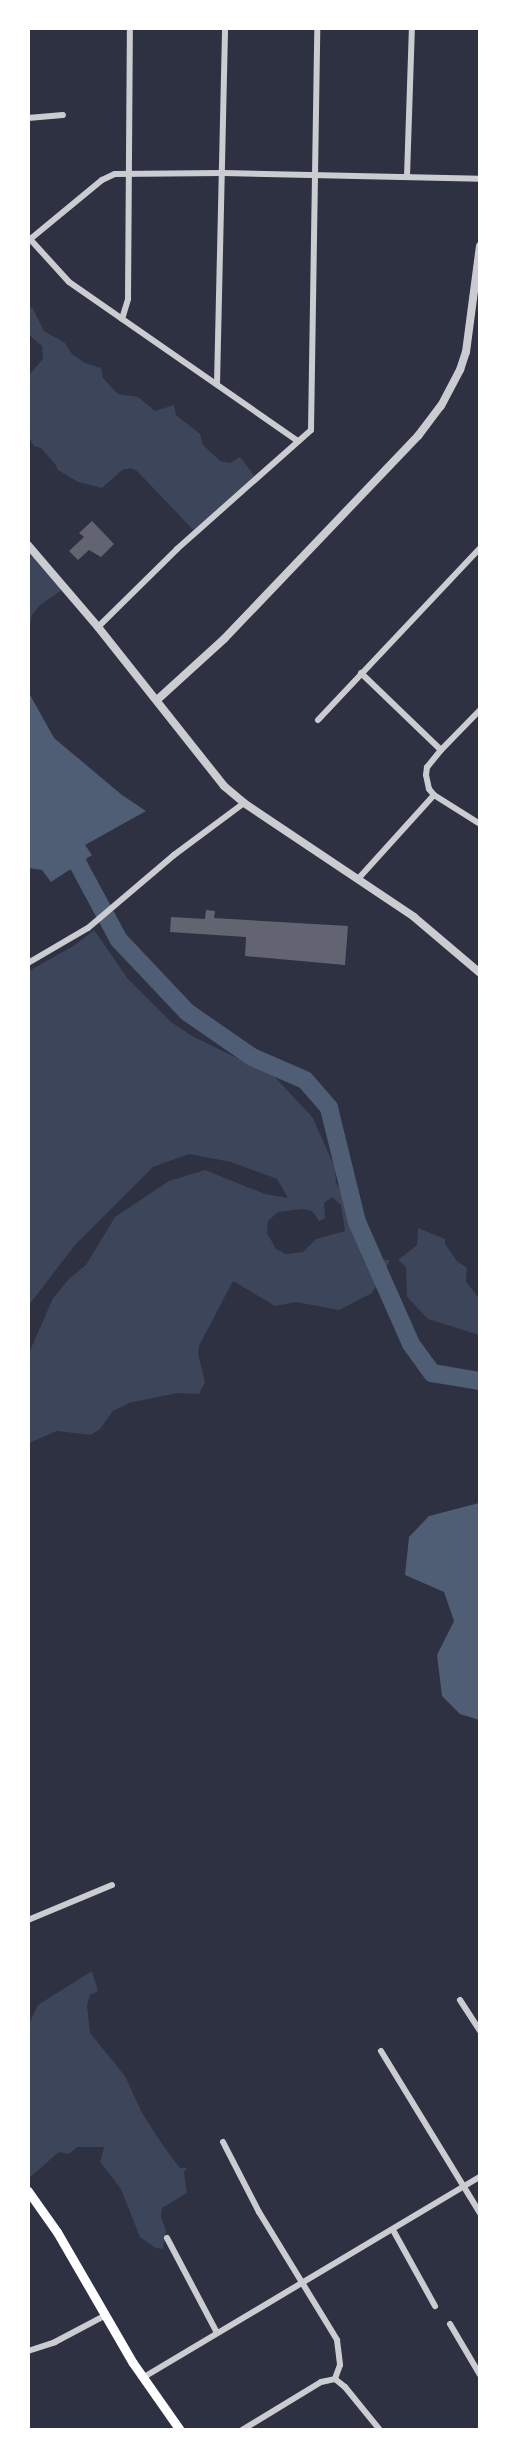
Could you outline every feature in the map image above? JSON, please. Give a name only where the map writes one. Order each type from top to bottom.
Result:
[{"type":"main road","points":[[28,2191],[57,2232],[144,2377],[180,2430]]},
{"type":"street","points":[[122,319],[128,299],[130,28]]},
{"type":"street","points":[[217,384],[225,28]]},
{"type":"street","points":[[98,627],[177,549],[308,434],[311,424],[316,175],[316,28]]},
{"type":"street","points":[[407,176],[412,28]]},
{"type":"street","points":[[28,118],[63,116]]},
{"type":"street","points":[[298,441],[69,282],[29,239],[102,180],[128,172],[480,179]]},
{"type":"street","points":[[157,700],[224,639],[418,436],[441,406],[460,370],[466,352],[480,246]]},
{"type":"street","points":[[28,545],[98,627],[224,786],[244,803],[414,917],[480,973]]},
{"type":"street","points":[[318,720],[480,548]]},
{"type":"street","points":[[361,673],[441,750]]},
{"type":"street","points":[[480,710],[427,767],[426,776],[429,789],[434,795],[480,824]]},
{"type":"street","points":[[358,879],[434,795]]},
{"type":"street","points":[[28,963],[88,928],[165,862],[244,803]]},
{"type":"street","points":[[28,1920],[112,1885]]},
{"type":"street","points":[[460,2000],[480,2031]]},
{"type":"street","points":[[381,2051],[462,2187],[480,2213]]},
{"type":"street","points":[[223,2142],[259,2212],[304,2283],[340,2348],[340,2365],[335,2379]]},
{"type":"street","points":[[144,2377],[480,2177]]},
{"type":"street","points":[[393,2230],[435,2306]]},
{"type":"street","points":[[167,2238],[217,2333]]},
{"type":"street","points":[[28,2351],[55,2342],[106,2315]]},
{"type":"street","points":[[450,2324],[480,2375]]},
{"type":"street","points":[[242,2430],[321,2382],[335,2379]]},
{"type":"street","points":[[335,2379],[345,2387],[380,2430]]},
{"type":"shaded area","points":[[32,307],[44,331],[65,343],[72,354],[85,363],[101,368],[103,378],[118,394],[138,397],[155,411],[174,405],[176,415],[200,434],[203,445],[220,461],[230,463],[240,457],[257,479],[198,535],[137,471],[131,468],[122,470],[102,488],[78,482],[58,470],[41,448],[34,446],[29,437],[29,375],[43,359],[42,346],[29,335],[28,309]]},
{"type":"shaded area","points":[[28,546],[62,590],[40,605],[32,615],[29,629]]},
{"type":"shaded area","points":[[29,693],[54,738],[122,795],[146,811],[85,845],[92,855],[51,882],[42,870],[29,868]]},
{"type":"shaded area","points":[[94,930],[128,979],[171,1022],[192,1036],[274,1076],[313,1118],[335,1168],[336,1183],[344,1195],[354,1236],[378,1259],[390,1260],[372,1293],[339,1310],[296,1302],[275,1306],[233,1281],[199,1346],[198,1354],[205,1382],[199,1394],[177,1393],[129,1403],[113,1411],[100,1429],[91,1435],[57,1431],[29,1443],[29,1353],[53,1298],[69,1279],[86,1265],[115,1217],[169,1181],[205,1170],[265,1194],[288,1198],[277,1179],[231,1162],[189,1154],[153,1167],[75,1245],[29,1305],[29,971],[75,945]],"holes":[[[332,1197],[341,1205],[345,1231],[316,1239],[303,1252],[286,1254],[276,1249],[267,1233],[268,1221],[278,1212],[302,1209],[312,1211],[319,1221],[325,1218],[324,1203]]]},
{"type":"shaded area","points":[[418,1228],[445,1239],[445,1244],[457,1261],[467,1268],[466,1282],[479,1298],[479,1335],[428,1319],[407,1297],[406,1267],[398,1260],[417,1245]]},
{"type":"shaded area","points":[[480,1503],[479,1720],[460,1714],[442,1696],[437,1655],[454,1621],[444,1592],[405,1575],[409,1537],[429,1516]]},
{"type":"shaded area","points":[[92,1971],[98,1991],[90,1995],[87,2005],[90,2033],[125,2076],[142,2113],[164,2147],[180,2168],[187,2168],[184,2172],[187,2193],[162,2208],[161,2216],[166,2231],[163,2249],[156,2248],[140,2237],[121,2189],[100,2162],[104,2147],[77,2147],[69,2154],[59,2152],[29,2178],[28,2026],[38,2005]]},
{"type":"building","points":[[92,521],[114,544],[101,557],[89,550],[78,560],[69,551],[84,537],[79,533]]},
{"type":"building","points":[[206,910],[215,911],[214,918],[348,926],[345,965],[245,956],[246,937],[170,932],[171,917],[205,919]]},
{"type":"waterway","points":[[28,828],[78,864],[119,940],[187,1012],[252,1057],[305,1080],[329,1108],[357,1222],[411,1344],[432,1373],[480,1381]]}]
